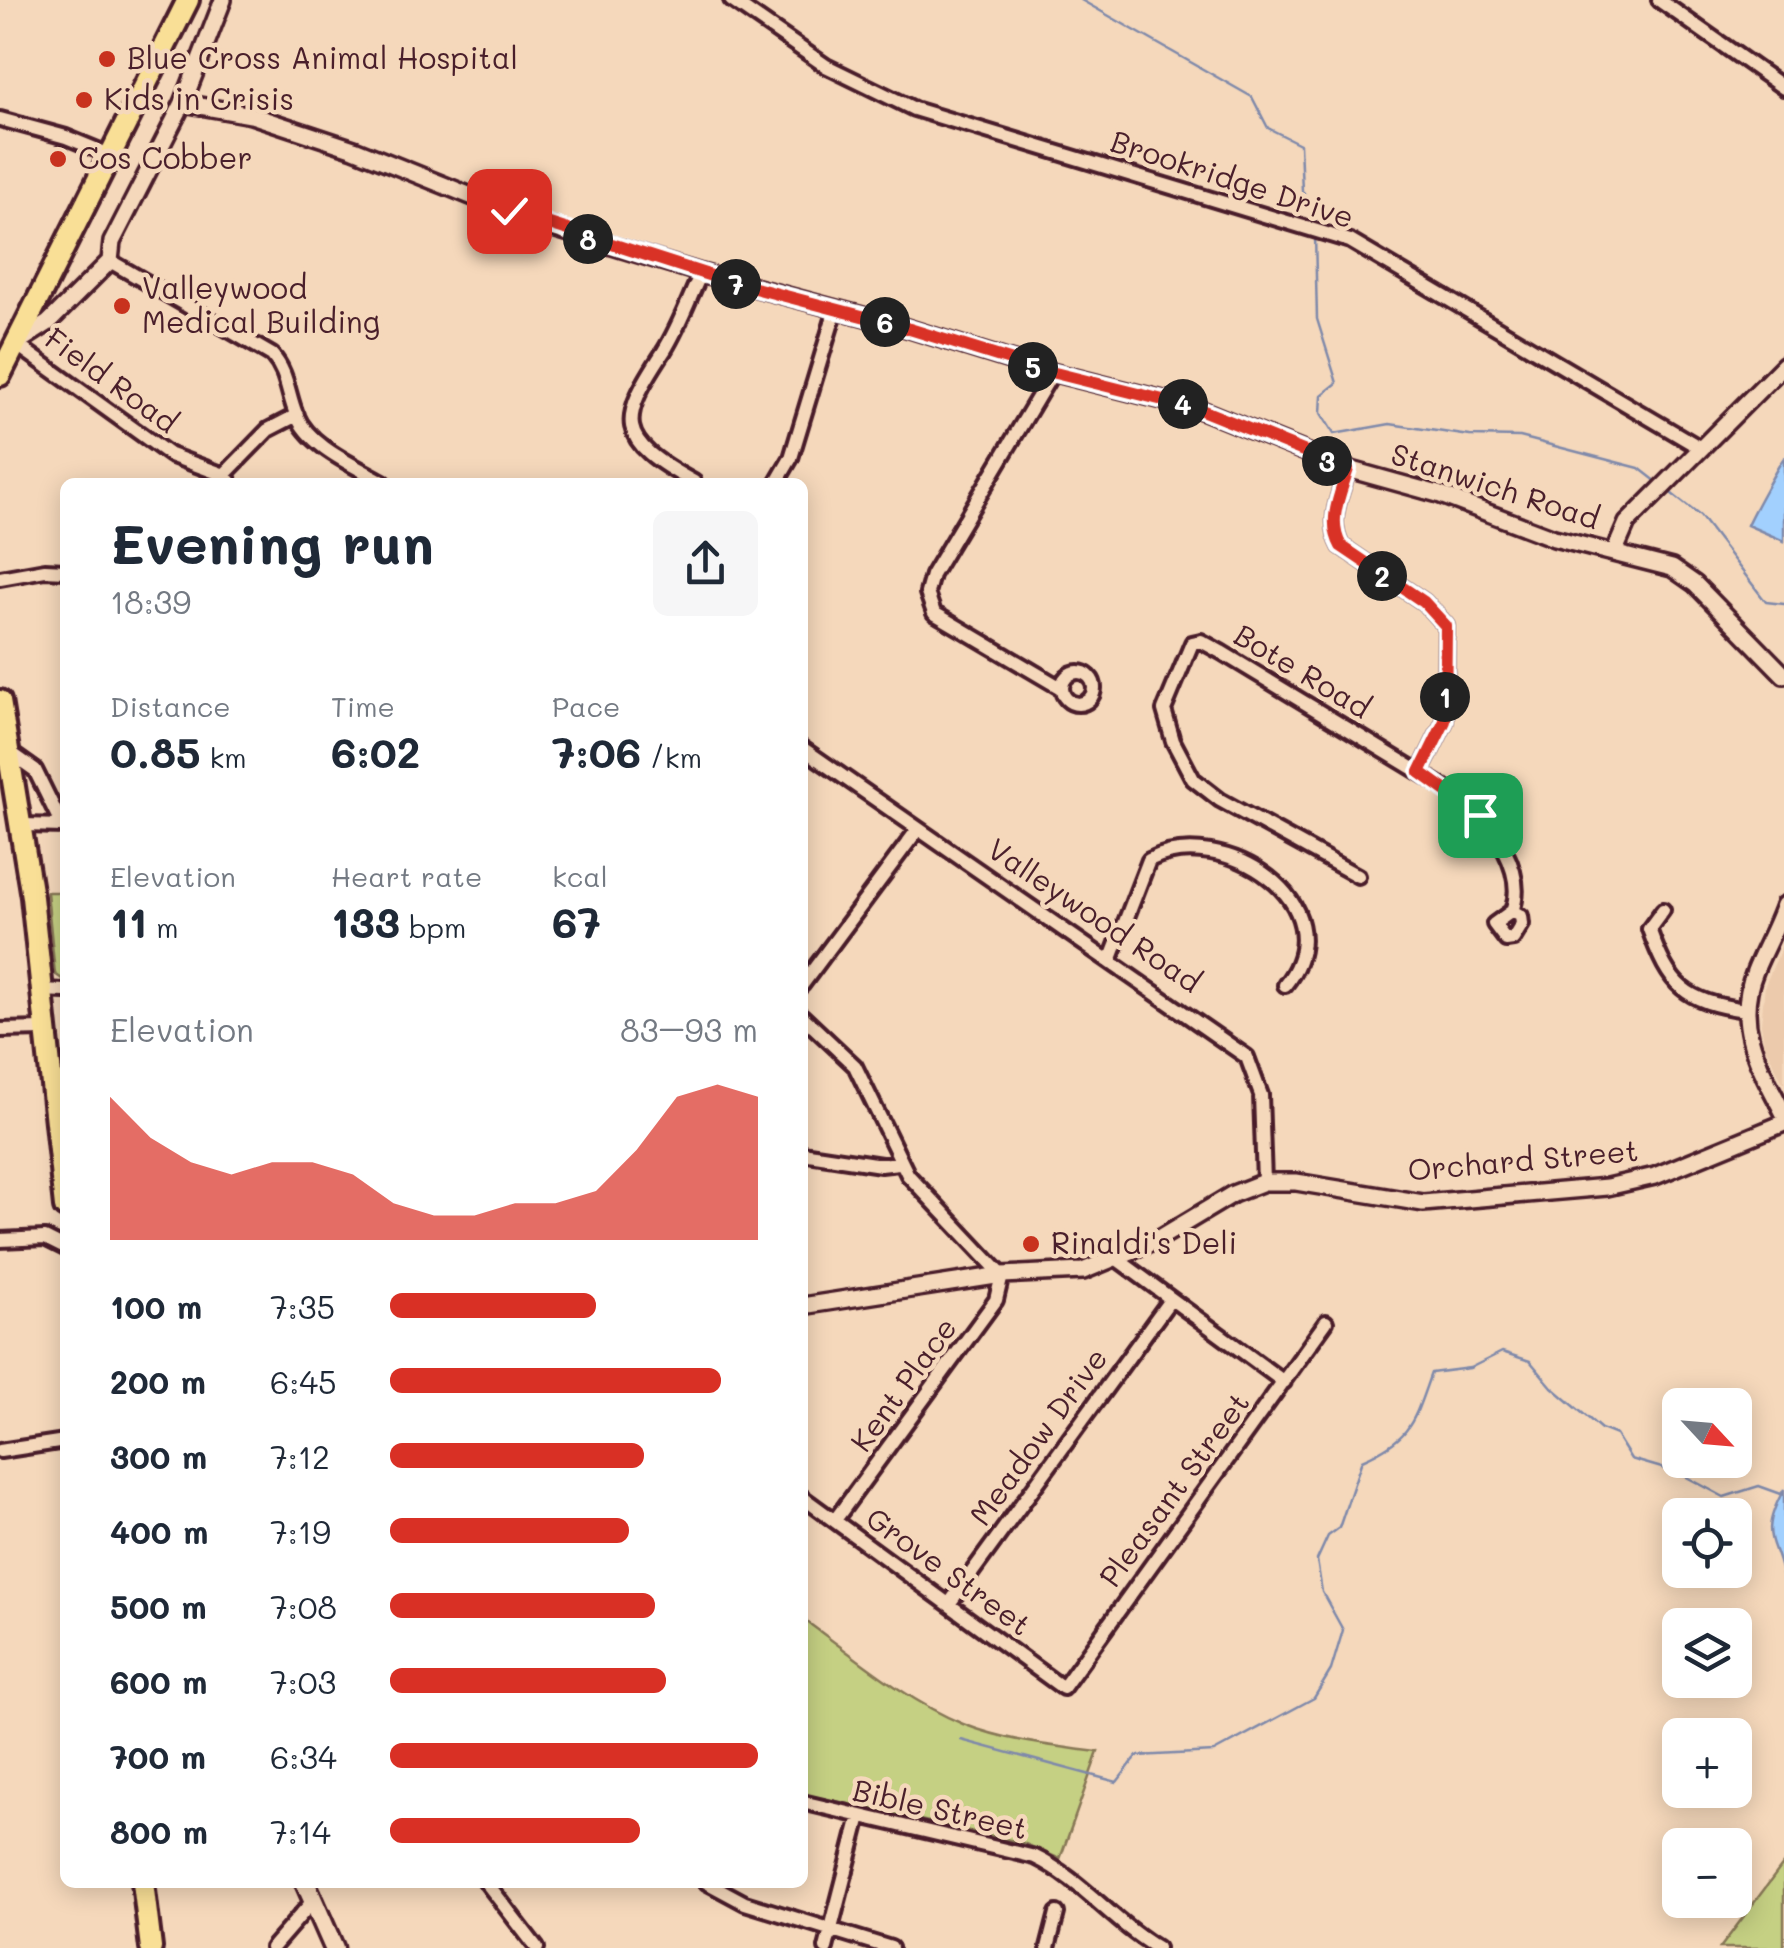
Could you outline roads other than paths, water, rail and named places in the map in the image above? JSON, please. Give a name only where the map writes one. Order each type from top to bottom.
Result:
[{"type":"main road","points":[[0,375],[188,0]]},
{"type":"main road","points":[[0,702],[22,826],[60,1162]]},
{"type":"main road","points":[[144,1888],[152,1948]]},
{"type":"main road","points":[[308,1888],[334,1948]]},
{"type":"street","points":[[16,344],[48,323],[110,262],[112,242],[183,103],[223,0]]},
{"type":"street","name":"Brookridge Drive","points":[[731,0],[826,66],[914,108],[1356,244],[1702,449]]},
{"type":"street","points":[[1659,0],[1784,88]]},
{"type":"street","name":"Stanwich Road","points":[[183,103],[251,116],[336,143],[433,177],[543,225],[701,274],[1199,409],[1348,469],[1438,494],[1554,538],[1684,574],[1784,676]]},
{"type":"street","points":[[0,119],[66,137],[110,156]]},
{"type":"street","points":[[110,262],[272,355],[287,378],[296,416],[313,438],[377,478]]},
{"type":"street","points":[[688,478],[648,453],[634,435],[630,414],[636,392],[666,348],[701,274]]},
{"type":"street","points":[[778,478],[791,458],[836,309]]},
{"type":"street","name":"Field Road","points":[[16,344],[170,454],[227,478]]},
{"type":"street","points":[[1614,553],[1624,528],[1784,365]]},
{"type":"street","points":[[1053,372],[932,575],[926,593],[934,613],[1062,688]]},
{"type":"street","points":[[227,478],[268,430],[296,416]]},
{"type":"street","points":[[1348,469],[1334,515],[1334,534],[1341,546],[1424,602],[1446,626],[1445,721],[1420,772]]},
{"type":"street","points":[[0,578],[60,571]]},
{"type":"street","name":"Bote Road","points":[[1358,876],[1220,800],[1193,780],[1172,741],[1164,710],[1192,643],[1201,641],[1221,652],[1466,800],[1489,824],[1518,884],[1512,910]]},
{"type":"street","name":"Valleywood Road","points":[[808,752],[1246,1057],[1260,1095],[1264,1182]]},
{"type":"street","points":[[12,753],[35,770],[60,817]]},
{"type":"street","points":[[22,826],[60,825]]},
{"type":"street","points":[[808,977],[918,829]]},
{"type":"street","points":[[1110,962],[1149,860],[1168,850],[1206,850],[1258,870],[1289,898],[1304,944],[1300,966],[1285,984]]},
{"type":"street","points":[[1784,905],[1754,972],[1745,1010],[1755,1060],[1784,1114]]},
{"type":"street","points":[[1663,910],[1649,929],[1671,980],[1696,999],[1745,1010]]},
{"type":"street","points":[[42,990],[60,991]]},
{"type":"street","points":[[808,1022],[855,1066],[898,1162],[1002,1275]]},
{"type":"street","points":[[0,1030],[45,1028]]},
{"type":"street","name":"Orchard Street","points":[[808,1305],[1002,1275],[1070,1274],[1117,1259],[1233,1194],[1264,1182],[1296,1182],[1423,1203],[1618,1186],[1655,1176],[1784,1122]]},
{"type":"street","points":[[808,1154],[880,1166],[898,1162]]},
{"type":"street","points":[[0,1240],[45,1238],[60,1246]]},
{"type":"street","points":[[1117,1259],[1284,1382]]},
{"type":"street","name":"Kent Place","points":[[836,1520],[996,1300],[1002,1275]]},
{"type":"street","name":"Meadow Drive","points":[[949,1604],[1170,1300]]},
{"type":"street","name":"Pleasant Street","points":[[1063,1688],[1326,1322]]},
{"type":"street","points":[[0,1451],[60,1442]]},
{"type":"street","name":"Grove Street","points":[[808,1501],[1063,1688]]},
{"type":"street","name":"Bible Street","points":[[808,1803],[1034,1857],[1065,1875],[1122,1925],[1158,1948]]},
{"type":"street","points":[[826,1948],[860,1816]]},
{"type":"street","points":[[491,1888],[537,1948]]},
{"type":"street","points":[[717,1888],[745,1903],[891,1948]]},
{"type":"street","points":[[272,1948],[312,1902]]},
{"type":"street","points":[[1048,1948],[1058,1913]]},
{"type":"water","points":[[1784,458],[1784,541],[1747,525]]},
{"type":"water","points":[[1784,1489],[1784,1584],[1770,1530]]},
{"type":"waterway","points":[[1081,0],[1252,97],[1268,128],[1300,144],[1302,191],[1315,211],[1315,226]]},
{"type":"waterway","points":[[1315,234],[1317,319],[1337,383],[1322,395],[1321,413],[1334,434],[1390,424],[1470,436],[1520,437],[1639,468],[1657,482]]},
{"type":"waterway","points":[[1667,490],[1700,516],[1766,602],[1784,604]]},
{"type":"waterway","points":[[961,1740],[1117,1782],[1137,1756],[1214,1752],[1314,1698],[1331,1670],[1343,1630],[1322,1592],[1317,1560],[1328,1536],[1339,1528],[1362,1460],[1401,1436],[1420,1405],[1431,1373],[1470,1368],[1502,1352],[1530,1361],[1552,1387],[1601,1429],[1616,1435],[1631,1459],[1679,1473],[1724,1497],[1759,1486],[1784,1495]]},
{"type":"place","name":"Blue Cross Animal Hospital","points":[[107,59]]},
{"type":"place","name":"Kids in Crisis","points":[[84,100]]},
{"type":"place","name":"Cos Cobber","points":[[58,159]]},
{"type":"place","name":"Valleywood Medical Building","points":[[122,306]]},
{"type":"place","name":"Rinaldi's Deli","points":[[1031,1244]]}]
